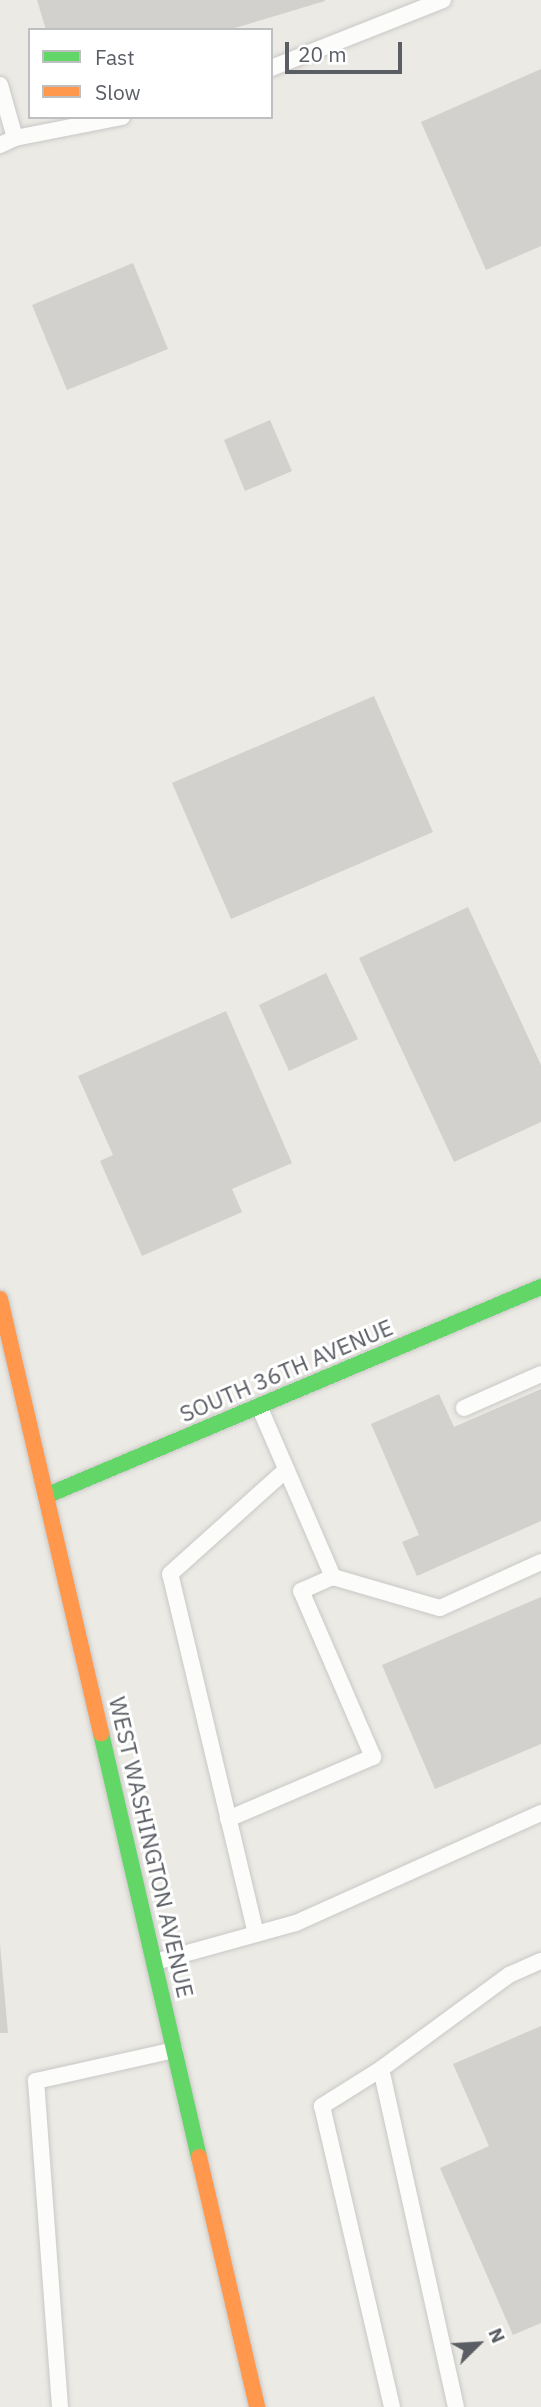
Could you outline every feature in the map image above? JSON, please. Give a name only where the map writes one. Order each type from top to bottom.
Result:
[{"type":"main road","name":"SOUTH 36TH AVENUE","points":[[48,1494],[541,1287]]},
{"type":"main road","name":"WEST WASHINGTON AVENUE","points":[[0,1299],[48,1494],[257,2407]]},
{"type":"lane","points":[[273,67],[443,0]]},
{"type":"lane","points":[[0,85],[7,141],[112,119]]},
{"type":"lane","points":[[464,1408],[541,1374]]},
{"type":"lane","points":[[259,1406],[332,1577]]},
{"type":"lane","points":[[256,1934],[170,1574],[286,1470]]},
{"type":"lane","points":[[228,1819],[373,1757],[301,1591],[332,1577],[440,1608],[541,1562]]},
{"type":"lane","points":[[155,1962],[296,1923],[541,1813]]},
{"type":"lane","points":[[392,2407],[322,2106],[381,2068],[509,1975],[541,1961]]},
{"type":"lane","points":[[60,2407],[36,2081],[176,2050]]},
{"type":"lane","points":[[381,2068],[456,2407]]},
{"type":"building","points":[[37,0],[325,0],[235,28],[45,28]]},
{"type":"building","points":[[541,69],[541,246],[486,270],[421,122]]},
{"type":"building","points":[[133,263],[168,349],[67,390],[32,305]]},
{"type":"building","points":[[270,420],[292,471],[245,491],[224,440]]},
{"type":"building","points":[[374,696],[433,832],[231,919],[172,783]]},
{"type":"building","points":[[468,907],[541,1065],[541,1122],[454,1162],[359,958]]},
{"type":"building","points":[[326,973],[358,1039],[289,1071],[259,1005]]},
{"type":"building","points":[[226,1011],[292,1163],[232,1189],[242,1212],[142,1256],[100,1161],[113,1155],[78,1076]]},
{"type":"building","points":[[541,1389],[541,1521],[417,1576],[402,1542],[419,1535],[371,1424],[439,1394],[454,1427]]},
{"type":"building","points":[[541,1597],[541,1744],[435,1789],[382,1665]]},
{"type":"building","points":[[0,1944],[8,2033],[0,2033]]},
{"type":"building","points":[[541,2026],[541,2323],[513,2335],[440,2168],[489,2146],[453,2064]]},
{"type":"traffic: fast","points":[[48,1495],[541,1287]]},
{"type":"traffic: fast","points":[[101,1733],[199,2157]]},
{"type":"traffic: slow","points":[[0,1299],[101,1733]]},
{"type":"traffic: slow","points":[[199,2157],[257,2407]]}]
